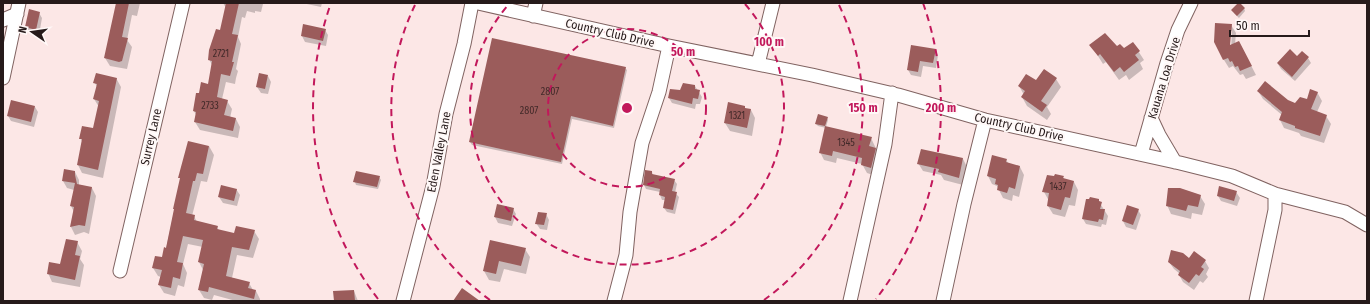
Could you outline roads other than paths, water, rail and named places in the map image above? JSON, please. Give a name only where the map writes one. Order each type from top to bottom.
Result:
[{"type":"street","name":"Surrey Lane","points":[[120,271],[183,3]]},
{"type":"street","name":"Eden Valley Lane","points":[[403,301],[433,183],[446,114],[464,44],[472,3]]},
{"type":"street","name":"Country Club Drive","points":[[478,3],[535,9],[669,46],[892,93],[985,120],[1141,154],[1232,176],[1275,194],[1345,212],[1367,225]]},
{"type":"street","points":[[758,64],[773,3]]},
{"type":"street","name":"Kauana Loa Drive","points":[[1141,154],[1167,63],[1178,30],[1191,3]]},
{"type":"street","points":[[3,20],[18,8]]},
{"type":"street","points":[[3,78],[18,8]]},
{"type":"street","points":[[614,301],[626,255],[630,212],[642,143],[658,92],[669,46]]},
{"type":"street","points":[[850,301],[885,144],[892,93]]},
{"type":"street","points":[[1151,118],[1175,162]]},
{"type":"street","points":[[943,301],[964,204],[985,120]]},
{"type":"street","points":[[1256,301],[1275,210],[1275,194]]}]
